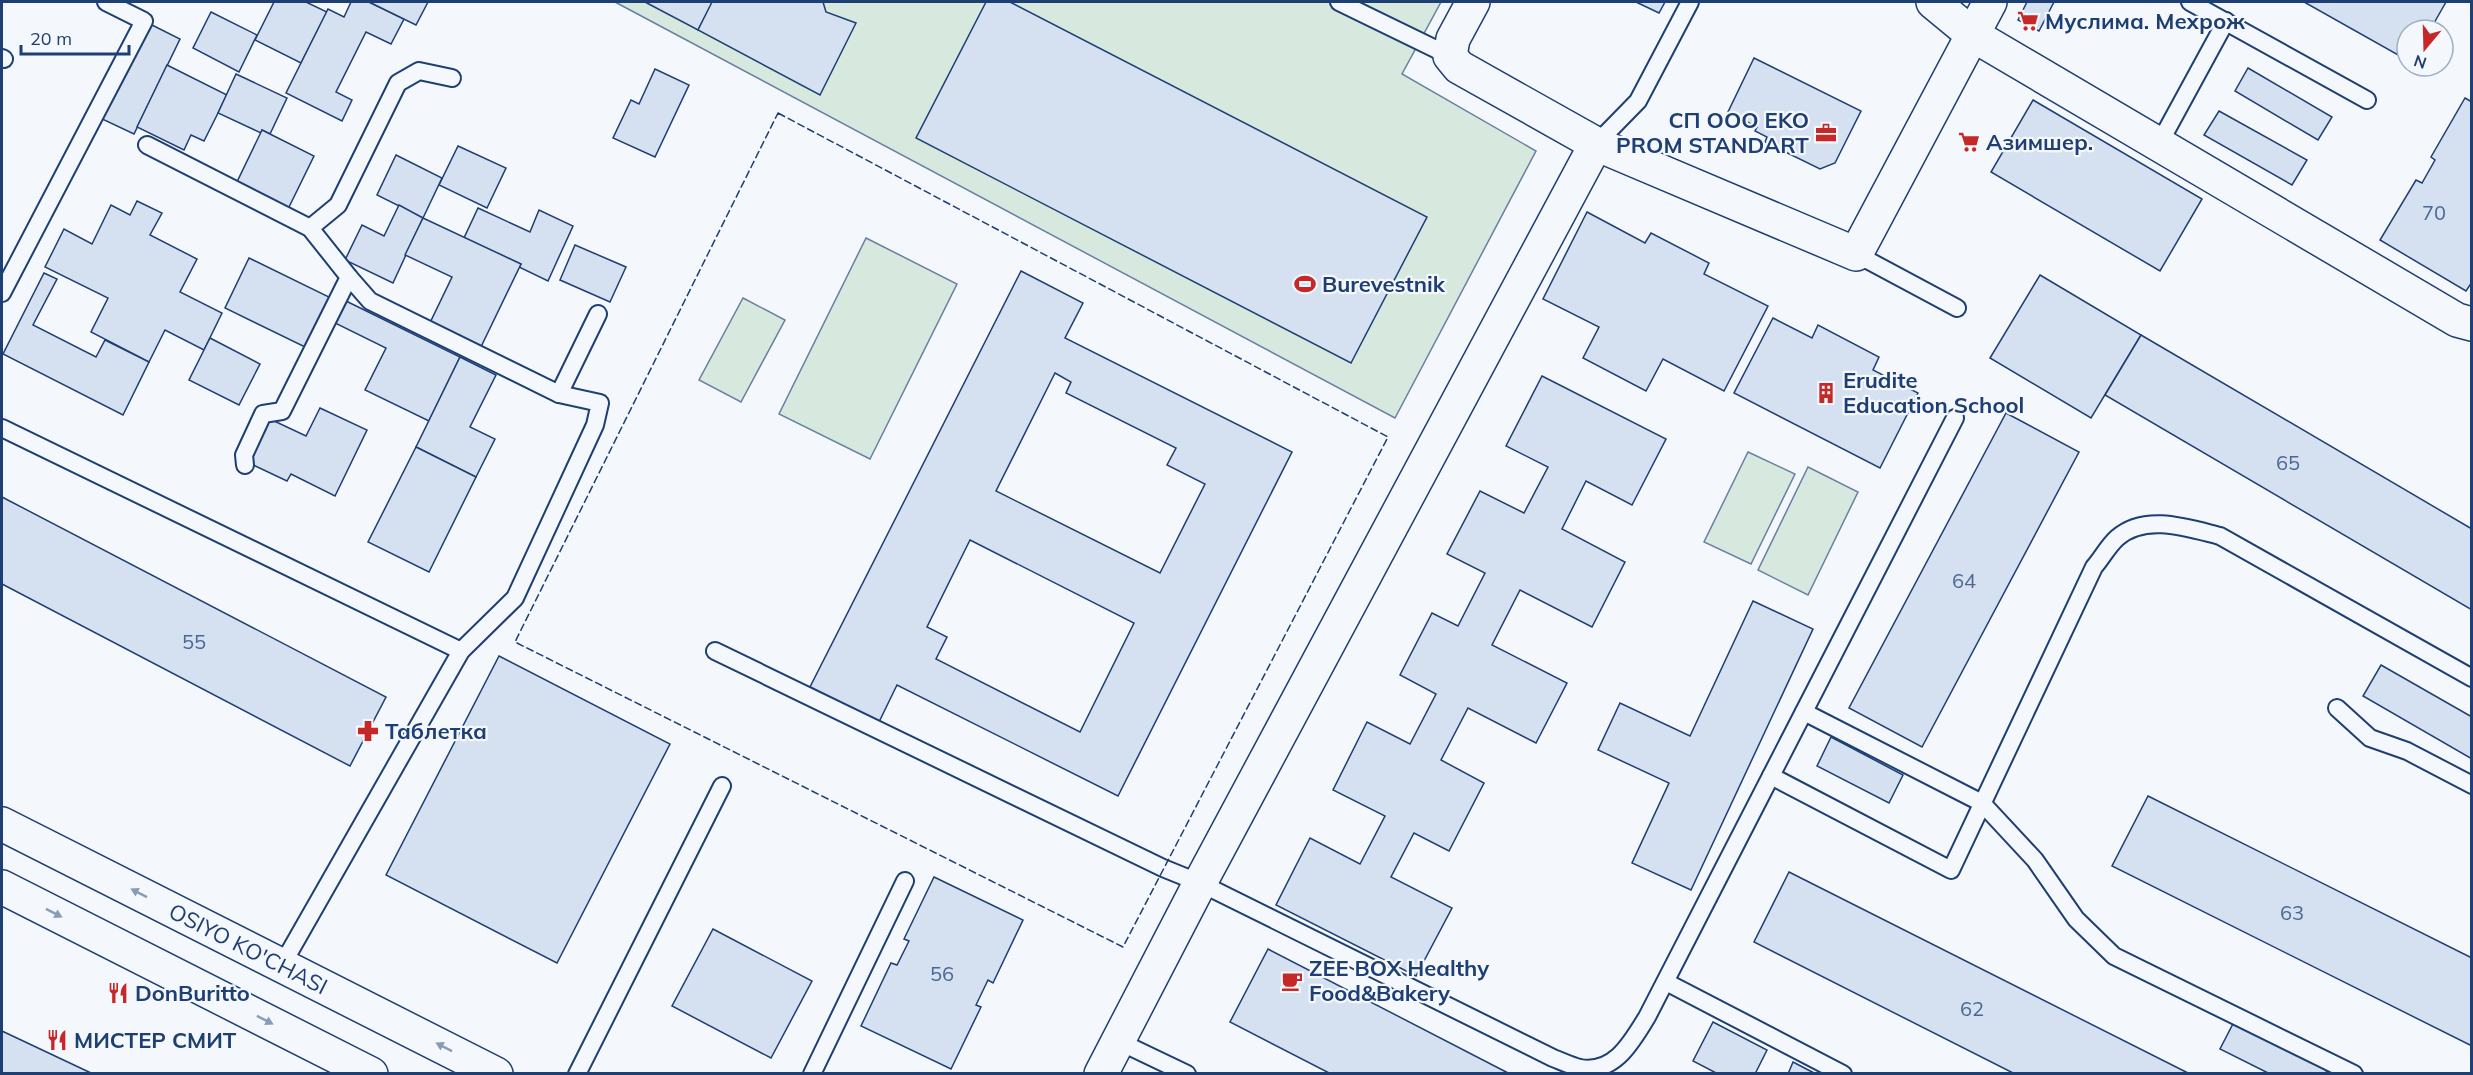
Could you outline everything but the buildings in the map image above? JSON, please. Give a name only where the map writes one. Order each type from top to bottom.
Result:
[{"type":"street","points":[[1473,2],[1453,39],[1450,56],[1459,67],[1596,144],[1856,254],[1990,2]]},
{"type":"street","points":[[1933,2],[1973,35],[2457,320],[2472,324]]},
{"type":"street","points":[[1101,1074],[1200,883],[1596,144]]},
{"type":"street","name":"OSIYO KO'CHASI","points":[[2,824],[496,1074]]},
{"type":"street","points":[[2,887],[338,1066],[371,1074]]},
{"type":"lane","points":[[2,293],[144,21],[106,2]]},
{"type":"lane","points":[[1339,2],[1450,56]]},
{"type":"lane","points":[[1596,144],[1638,100],[1690,2]]},
{"type":"lane","points":[[2190,2],[2367,100]]},
{"type":"lane","points":[[2159,144],[2226,21]]},
{"type":"lane","points":[[310,228],[338,205],[398,83],[419,71],[452,78]]},
{"type":"lane","points":[[147,145],[310,228],[370,301],[559,394],[600,403],[595,425],[514,598],[461,651],[282,965]]},
{"type":"lane","points":[[1856,254],[1957,308]]},
{"type":"lane","points":[[245,465],[244,455],[263,414],[282,411],[349,277]]},
{"type":"lane","points":[[559,394],[598,314]]},
{"type":"lane","points":[[715,651],[1163,868],[1200,883],[1552,1058],[1581,1068],[1601,1066],[1623,1054],[1647,1017],[1954,418]]},
{"type":"lane","points":[[2,428],[461,651]]},
{"type":"lane","points":[[1771,776],[1951,870],[2094,567],[2118,537],[2141,525],[2178,525],[2220,536],[2472,678]]},
{"type":"lane","points":[[2337,708],[2370,738],[2407,751],[2472,785]]},
{"type":"lane","points":[[1804,712],[1982,802],[2035,860],[2076,919],[2114,956],[2354,1074]]},
{"type":"lane","points":[[577,1074],[722,786]]},
{"type":"lane","points":[[812,1074],[905,881]]},
{"type":"lane","points":[[1666,982],[1843,1074]]},
{"type":"lane","points":[[1118,1041],[1187,1074]]},
{"type":"shaded area","name":"Burevestnik","points":[[615,2],[1441,2],[1402,74],[1536,151],[1395,418]]},
{"type":"shaded area","points":[[866,238],[957,284],[870,459],[779,414]]},
{"type":"shaded area","points":[[743,298],[785,320],[741,402],[699,380]]},
{"type":"shaded area","points":[[1748,452],[1795,474],[1751,564],[1704,542]]},
{"type":"shaded area","points":[[1808,467],[1858,492],[1808,595],[1758,570]]},
{"type":"fence","points":[[778,113],[1388,437],[1123,947],[515,642],[778,113]]},
{"type":"place","name":"Муслима. Мехрож","points":[[2028,21]]},
{"type":"place","name":"СП ООО EKO PROM STANDART","points":[[1826,133]]},
{"type":"place","name":"Азимшер.","points":[[1969,142]]},
{"type":"place","name":"Burevestnik","points":[[1305,284]]},
{"type":"place","name":"Erudite Education School","points":[[1826,393]]},
{"type":"place","name":"Таблетка","points":[[368,731]]},
{"type":"place","name":"ZEE BOX Healthy Food&Bakery","points":[[1292,981]]},
{"type":"place","name":"DonBuritto","points":[[118,993]]},
{"type":"place","name":"МИСТЕР СМИТ","points":[[57,1040]]}]
